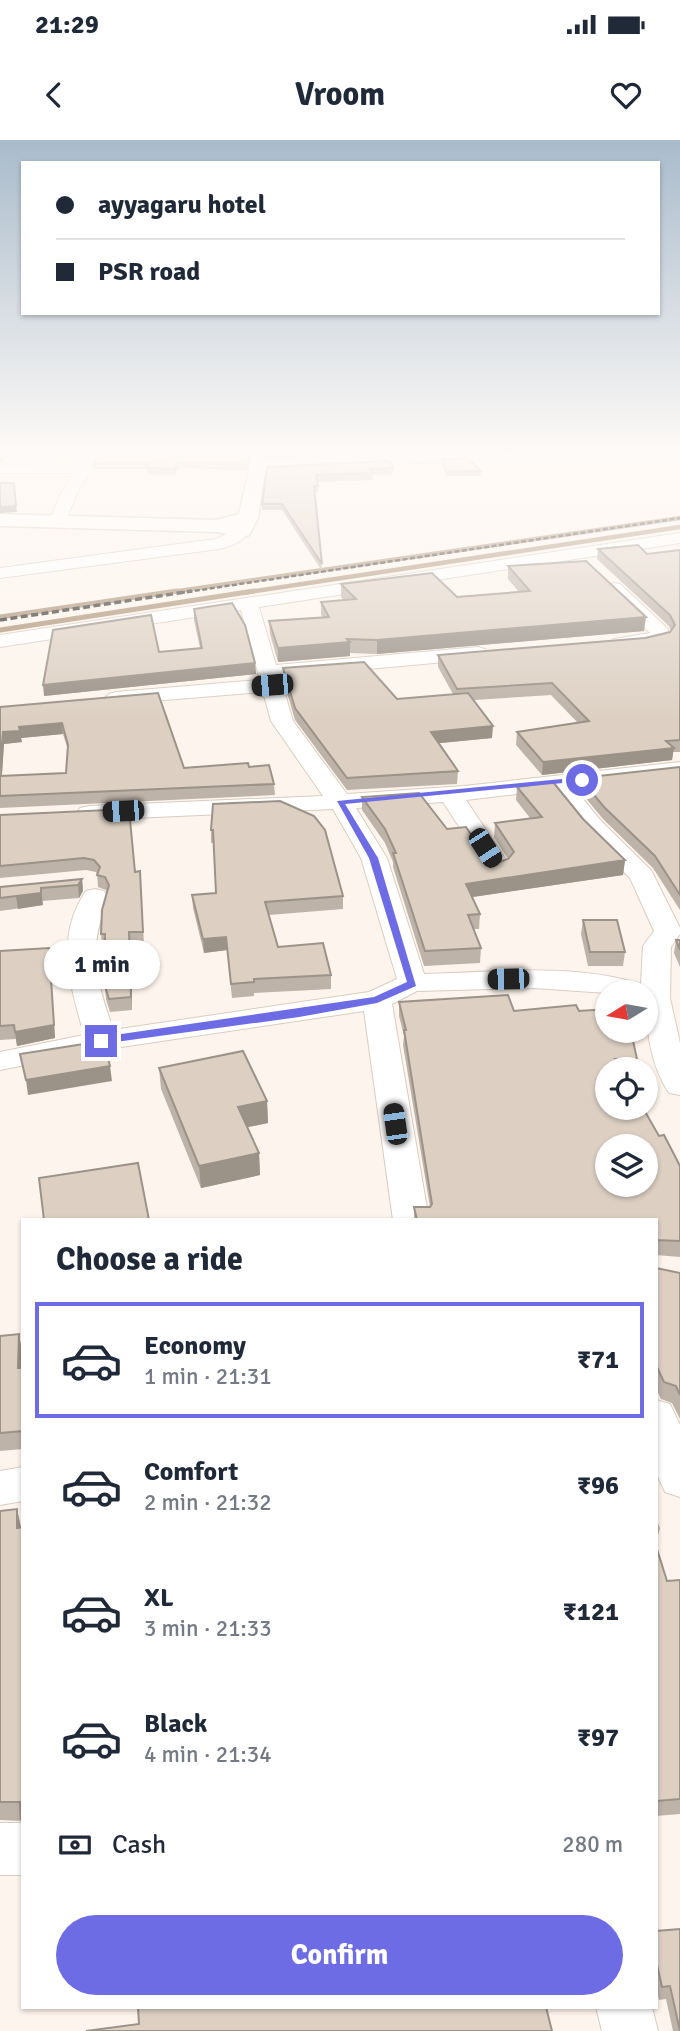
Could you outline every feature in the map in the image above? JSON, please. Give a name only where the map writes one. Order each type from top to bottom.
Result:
[{"type":"street","points":[[0,573],[224,542]]},
{"type":"street","points":[[0,641],[653,542]]},
{"type":"street","points":[[578,554],[660,632],[661,637],[602,644]]},
{"type":"street","points":[[249,604],[282,721],[340,802],[374,858],[412,983]]},
{"type":"street","points":[[92,701],[494,652]]},
{"type":"street","points":[[69,813],[340,802],[450,794],[680,769]]},
{"type":"street","points":[[557,782],[592,827],[642,875],[674,932],[657,946],[655,980]]},
{"type":"street","points":[[450,794],[497,866]]},
{"type":"street","points":[[85,886],[80,950],[101,1041]]},
{"type":"street","points":[[0,1061],[101,1041],[377,1000],[412,983],[534,979],[595,984]]},
{"type":"street","points":[[377,1000],[411,1218]]},
{"type":"street","points":[[658,1011],[677,1074]]},
{"type":"street","points":[[658,1420],[680,1480]]},
{"type":"street","points":[[0,1488],[21,1484]]},
{"type":"street","points":[[0,1849],[21,1849]]},
{"type":"street","points":[[624,2009],[630,2031]]},
{"type":"building","points":[[307,542],[320,542],[322,564]]},
{"type":"building","points":[[638,545],[647,554],[680,550],[680,740],[666,741],[674,748],[543,762],[517,732],[589,721],[552,683],[457,689],[438,655],[645,638],[670,632],[675,625],[670,615],[598,549]]},
{"type":"building","points":[[586,561],[646,617],[377,640],[347,639],[350,642],[278,648],[269,621],[329,617],[321,602],[356,599],[341,584],[432,573],[457,597],[530,591],[508,566]]},
{"type":"building","points":[[232,603],[245,625],[255,663],[43,685],[53,630],[151,615],[159,652],[202,648],[194,609]]},
{"type":"building","points":[[364,662],[397,699],[468,693],[493,726],[431,732],[458,771],[347,778],[295,708],[283,668]]},
{"type":"building","points":[[158,693],[184,768],[248,763],[249,767],[269,765],[274,784],[0,796],[0,776],[66,773],[68,745],[62,723],[19,727],[20,731],[3,732],[0,764],[0,707]]},
{"type":"building","points":[[680,767],[680,895],[655,856],[604,807],[580,778]]},
{"type":"building","points":[[553,782],[583,819],[625,860],[466,884],[480,914],[468,915],[481,948],[425,951],[393,853],[396,853],[385,829],[362,797],[419,793],[447,829],[466,827],[487,858],[499,862],[508,859],[514,852],[495,823],[542,817],[517,787]]},
{"type":"building","points":[[280,801],[314,816],[325,830],[343,896],[265,902],[278,947],[323,943],[331,975],[254,979],[254,982],[231,984],[226,937],[203,939],[192,895],[216,893],[211,830],[213,804]]},
{"type":"building","points":[[129,809],[135,872],[140,871],[143,932],[129,932],[131,997],[109,999],[105,986],[105,934],[101,934],[102,910],[109,885],[105,877],[97,875],[100,867],[94,860],[84,858],[0,866],[0,815]]},
{"type":"building","points":[[82,879],[78,885],[41,888],[41,893],[0,898],[0,887]]},
{"type":"building","points":[[583,920],[617,920],[625,952],[590,952]]},
{"type":"building","points":[[49,948],[54,1025],[15,1032],[14,1025],[0,1026],[0,951]]},
{"type":"building","points":[[508,995],[514,1011],[576,1005],[579,1011],[595,1010],[595,1043],[633,1043],[637,1057],[595,1057],[595,1120],[650,1120],[658,1134],[595,1134],[595,1197],[658,1197],[658,1134],[664,1135],[680,1166],[680,1241],[658,1240],[658,1218],[417,1218],[414,1207],[430,1207],[432,1204],[399,1002]]},
{"type":"building","points":[[103,1041],[110,1066],[26,1080],[20,1054]]},
{"type":"building","points":[[243,1051],[267,1101],[238,1107],[259,1153],[199,1166],[159,1068]]},
{"type":"building","points":[[138,1163],[149,1218],[44,1218],[39,1178]]},
{"type":"building","points":[[658,1268],[680,1273],[680,1395],[676,1386],[664,1382],[658,1369]]},
{"type":"building","points":[[19,1334],[21,1431],[0,1433],[0,1336]]},
{"type":"building","points":[[17,1509],[17,1528],[21,1527],[21,1819],[20,1802],[0,1802],[0,1511]]},
{"type":"building","points":[[658,1552],[667,1581],[680,1580],[680,1799],[658,1801]]},
{"type":"building","points":[[680,1929],[680,2031],[670,1986],[662,1987],[658,1969],[658,1931]]},
{"type":"building","points":[[138,2009],[546,2009],[552,2031],[86,2031],[139,2024]]},
{"type":"waterway","points":[[165,593],[514,542]]},
{"type":"waterway","points":[[242,593],[579,542]]},
{"type":"waterway","points":[[0,617],[177,591]]},
{"type":"waterway","points":[[0,630],[254,591]]},
{"type":"railway","points":[[180,593],[518,542]]},
{"type":"railway","points":[[0,620],[192,591]]},
{"type":"route","points":[[101,1041],[377,1000],[412,983],[374,858],[340,802],[464,793],[582,780]]}]
